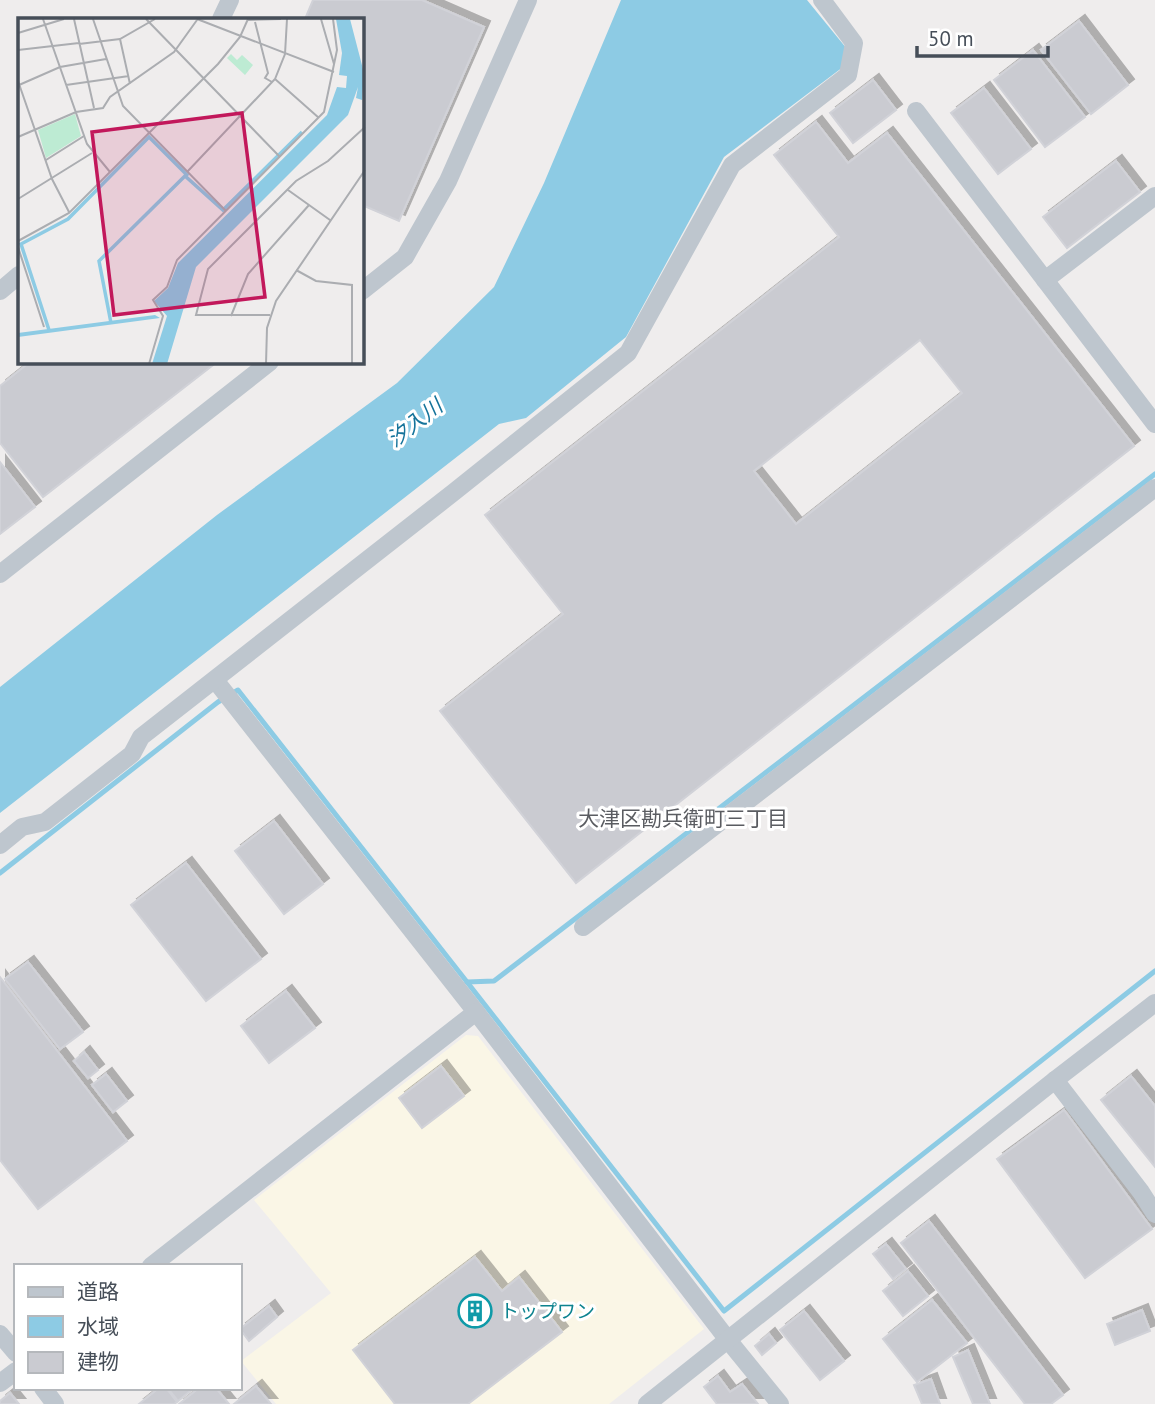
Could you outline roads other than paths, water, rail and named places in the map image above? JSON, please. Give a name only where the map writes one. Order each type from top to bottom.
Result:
[{"type":"street","points":[[221,18],[230,0]]},
{"type":"street","points":[[364,288],[405,257],[417,236],[448,181],[528,0]]},
{"type":"street","points":[[0,845],[22,827],[45,822],[132,754],[141,737],[628,353],[732,165],[848,75],[854,43],[822,0]]},
{"type":"street","points":[[916,111],[1155,424]]},
{"type":"street","points":[[1045,280],[1155,196]]},
{"type":"street","points":[[0,292],[18,276]]},
{"type":"street","points":[[0,574],[268,364]]},
{"type":"street","points":[[583,927],[1155,488]]},
{"type":"street","points":[[215,680],[780,1404]]},
{"type":"street","points":[[647,1404],[1155,1003]]},
{"type":"street","points":[[153,1264],[476,1012]]},
{"type":"street","points":[[1055,1080],[1155,1214]]},
{"type":"street","points":[[0,1334],[14,1351]]},
{"type":"water","name":"汐入川","points":[[621,0],[807,0],[847,49],[843,67],[724,157],[626,337],[526,418],[499,424],[0,813],[0,687],[217,515],[397,383],[494,287],[544,183]]},
{"type":"waterway","points":[[0,873],[218,702],[238,690],[467,982],[494,981],[1155,474]]},
{"type":"waterway","points":[[467,982],[724,1311],[1155,971]]},
{"type":"place","name":"トップワン","points":[[475,1311]]},
{"type":"district","name":"大津区勘兵衛町三丁目","points":[[683,819]]}]
